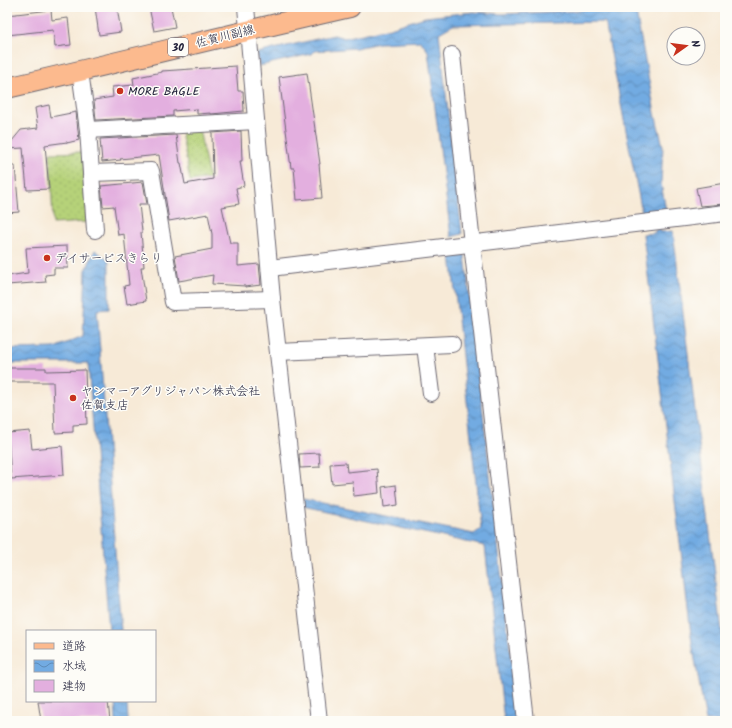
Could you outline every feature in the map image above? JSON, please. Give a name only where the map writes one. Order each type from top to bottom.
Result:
[{"type":"main road","name":"佐賀川副線","points":[[7,88],[80,72],[248,30],[350,7]]},
{"type":"street","points":[[246,7],[272,299],[319,721]]},
{"type":"street","points":[[452,55],[526,721]]},
{"type":"street","points":[[80,72],[88,130],[95,230]]},
{"type":"street","points":[[88,130],[256,121]]},
{"type":"street","points":[[91,173],[151,171],[173,302],[272,299]]},
{"type":"street","points":[[270,268],[725,213]]},
{"type":"street","points":[[278,352],[452,344]]},
{"type":"street","points":[[425,346],[431,393]]},
{"type":"green space","points":[[199,129],[209,178],[190,181],[181,130]]},
{"type":"green space","points":[[83,152],[87,222],[53,224],[50,153]]},
{"type":"water","points":[[596,7],[635,7],[655,113],[663,146],[661,183],[666,211],[642,213],[605,22],[453,25],[439,33],[462,234],[451,237],[428,51],[420,41],[379,43],[356,48],[314,51],[311,54],[259,66],[257,53],[334,35],[344,38],[390,28],[425,17],[473,12],[501,14],[578,11]]},
{"type":"water","points":[[660,229],[661,232],[673,231],[725,656],[725,721],[706,721],[692,643],[643,234],[655,233],[655,230]]},
{"type":"water","points":[[95,250],[109,260],[109,309],[97,310],[121,630],[109,630],[88,363],[7,363],[7,349],[54,348],[83,336],[86,270]]},
{"type":"water","points":[[451,255],[465,255],[518,721],[504,721],[485,546],[302,507],[303,499],[474,534],[481,529]]},
{"type":"water","points":[[115,702],[127,702],[128,721],[116,721]]},
{"type":"building","points":[[95,7],[117,7],[121,32],[99,35]]},
{"type":"building","points":[[149,7],[171,7],[175,27],[154,31]]},
{"type":"building","points":[[51,10],[52,20],[68,18],[71,45],[55,47],[53,30],[7,35],[7,15]]},
{"type":"building","points":[[236,66],[238,91],[243,91],[244,111],[197,114],[197,109],[173,111],[173,116],[96,120],[94,100],[113,97],[112,87],[134,85],[133,78],[162,71]]},
{"type":"building","points":[[307,73],[320,164],[322,198],[297,200],[294,168],[291,168],[279,77]]},
{"type":"building","points":[[49,105],[51,117],[76,112],[79,140],[67,143],[45,145],[49,189],[27,190],[23,148],[7,149],[7,147],[21,130],[38,128],[35,108]]},
{"type":"building","points":[[241,131],[242,161],[240,161],[244,186],[236,188],[239,204],[222,207],[230,243],[238,243],[238,266],[259,264],[261,285],[245,287],[212,284],[213,275],[179,281],[175,256],[212,249],[212,234],[208,214],[169,221],[159,155],[102,162],[100,139],[176,135],[185,184],[213,179],[212,133]]},
{"type":"building","points":[[7,166],[15,166],[19,212],[7,213]]},
{"type":"building","points":[[143,182],[147,204],[139,204],[144,267],[141,267],[146,301],[127,304],[124,286],[129,285],[124,234],[118,235],[114,206],[103,207],[101,186]]},
{"type":"building","points":[[725,183],[725,204],[700,206],[696,188]]},
{"type":"building","name":"デイサービスきらり","points":[[67,246],[68,268],[54,268],[54,274],[45,275],[46,282],[7,285],[7,276],[28,273],[26,248]]},
{"type":"building","points":[[7,368],[46,368],[46,371],[85,370],[87,424],[73,425],[73,432],[55,433],[53,382],[7,382]]},
{"type":"building","points":[[30,431],[32,449],[62,446],[64,475],[11,479],[8,433]]},
{"type":"building","points":[[319,453],[320,467],[300,468],[299,454]]},
{"type":"building","points":[[346,463],[347,472],[377,469],[379,493],[354,496],[353,482],[332,484],[330,464]]},
{"type":"building","points":[[396,485],[398,505],[384,507],[382,487]]},
{"type":"building","points":[[38,702],[108,702],[110,721],[41,721]]},
{"type":"place","name":"MORE BAGLE","points":[[120,91]]},
{"type":"place","name":"デイサービスきらり","points":[[47,258]]},
{"type":"place","name":"ヤンマーアグリジャパン株式会社 佐賀支店","points":[[73,398]]}]
